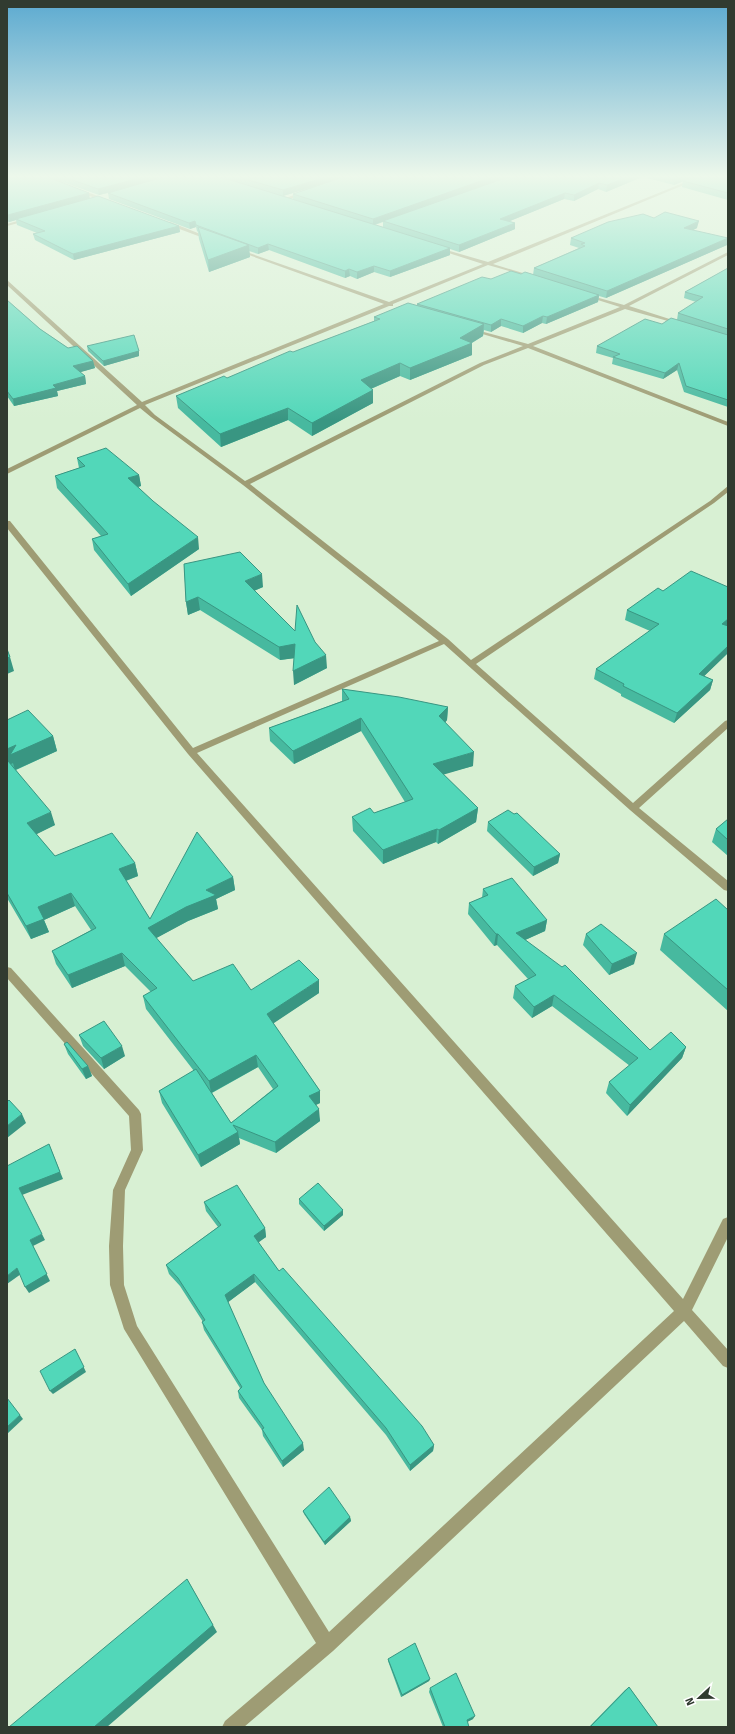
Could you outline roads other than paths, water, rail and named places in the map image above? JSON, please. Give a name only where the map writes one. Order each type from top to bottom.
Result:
[{"type":"street","points":[[263,258],[395,307]]},
{"type":"street","points":[[470,258],[532,278]]},
{"type":"street","points":[[7,472],[141,405],[500,258]]},
{"type":"street","points":[[245,484],[482,364],[526,345],[624,307],[719,258]]},
{"type":"street","points":[[7,282],[153,416],[245,484],[445,641],[633,808],[728,887]]},
{"type":"street","points":[[578,292],[683,325]]},
{"type":"street","points":[[462,326],[526,345],[728,424]]},
{"type":"street","points":[[471,664],[700,511],[728,488]]},
{"type":"street","points":[[7,523],[191,752],[728,1361]]},
{"type":"street","points":[[191,752],[445,641]]},
{"type":"street","points":[[633,808],[728,723]]},
{"type":"street","points":[[7,971],[134,1114],[137,1150],[119,1190],[116,1246],[117,1285],[131,1329],[327,1645]]},
{"type":"street","points":[[231,1727],[327,1645],[684,1311],[728,1224]]}]
